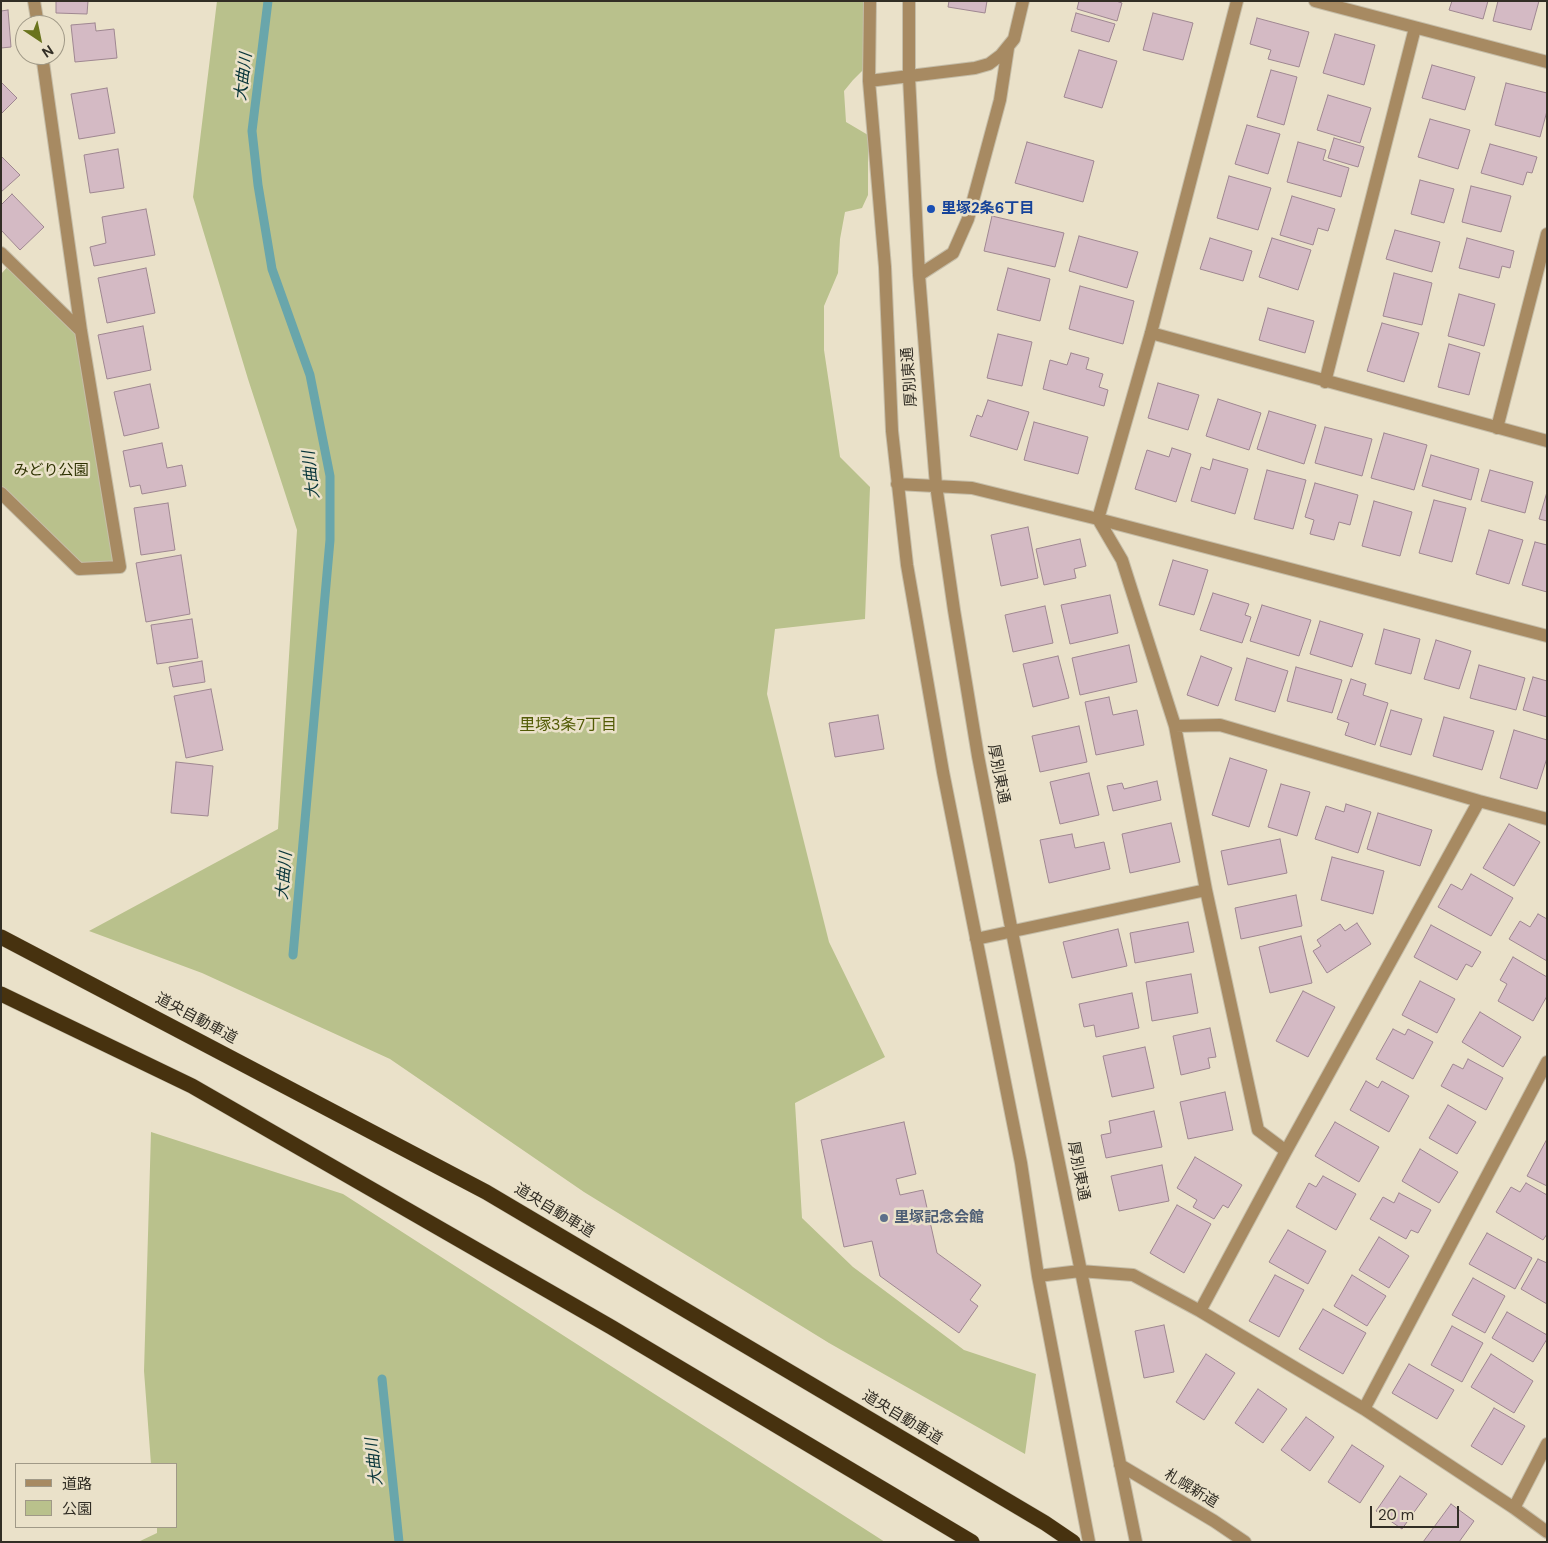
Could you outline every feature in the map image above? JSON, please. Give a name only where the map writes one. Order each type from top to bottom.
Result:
[{"type":"highway","name":"道央自動車道","points":[[1,937],[486,1192],[1045,1523],[1073,1542]]},
{"type":"highway","points":[[1,994],[192,1086],[611,1327],[972,1542]]},
{"type":"street","points":[[34,1],[36,15]]},
{"type":"street","name":"厚別東通","points":[[870,1],[869,81],[885,267],[892,431],[907,565],[943,772],[1022,1163],[1038,1276],[1078,1491],[1090,1542]]},
{"type":"street","name":"厚別東通","points":[[909,1],[909,77],[919,275],[936,486],[954,610],[978,756],[1012,932],[1135,1536]]},
{"type":"street","points":[[869,81],[975,68],[989,64],[1008,48],[1014,38],[1023,1]]},
{"type":"street","points":[[1237,1],[1151,333],[1098,519],[1122,560],[1175,726],[1206,890],[1258,1130],[1286,1151]]},
{"type":"street","points":[[1315,1],[1547,62]]},
{"type":"street","points":[[1325,382],[1415,28]]},
{"type":"street","points":[[919,275],[953,254],[968,219],[1000,100],[1008,48]]},
{"type":"street","points":[[1,493],[79,569],[120,567],[81,331],[43,65]]},
{"type":"street","points":[[1497,428],[1547,234]]},
{"type":"street","points":[[1,252],[81,331]]},
{"type":"street","points":[[1151,333],[1547,441]]},
{"type":"street","points":[[897,484],[972,488],[1547,636]]},
{"type":"street","points":[[1175,726],[1220,725],[1547,819]]},
{"type":"street","points":[[1200,1311],[1479,801]]},
{"type":"street","points":[[976,940],[1206,890]]},
{"type":"street","points":[[1364,1409],[1547,1062]]},
{"type":"street","points":[[1038,1276],[1080,1271],[1133,1275],[1200,1311],[1364,1409],[1514,1508],[1547,1532]]},
{"type":"street","points":[[1514,1508],[1547,1444]]},
{"type":"street","name":"札幌新道","points":[[1120,1465],[1245,1542]]},
{"type":"green space","points":[[217,1],[864,1],[864,69],[844,91],[846,122],[868,135],[868,195],[862,208],[845,212],[840,239],[838,273],[824,306],[824,350],[840,457],[870,487],[865,619],[775,629],[767,694],[829,942],[885,1057],[795,1103],[802,1218],[853,1267],[964,1350],[1036,1374],[1025,1454],[829,1343],[584,1192],[390,1059],[202,973],[89,931],[278,829],[297,530],[248,379],[193,197]]},
{"type":"green space","name":"みどり公園","points":[[11,263],[81,331],[119,572],[79,569],[1,493],[1,274]]},
{"type":"green space","points":[[151,1132],[343,1194],[885,1542],[138,1542],[157,1533],[157,1528],[178,1528],[178,1463],[151,1463],[144,1371]]},
{"type":"building","points":[[56,1],[88,1],[87,14],[56,13]]},
{"type":"building","points":[[949,1],[987,1],[985,13],[948,7]]},
{"type":"building","points":[[1079,1],[1116,1],[1122,3],[1117,21],[1077,9]]},
{"type":"building","points":[[1452,1],[1488,1],[1483,19],[1449,10]]},
{"type":"building","points":[[1498,1],[1539,1],[1531,30],[1493,21]]},
{"type":"building","points":[[8,10],[11,47],[1,48],[1,11]]},
{"type":"building","points":[[1076,13],[1115,24],[1109,42],[1071,31]]},
{"type":"building","points":[[1153,13],[1193,23],[1183,60],[1143,50]]},
{"type":"building","points":[[1257,18],[1309,32],[1299,67],[1268,59],[1271,50],[1250,44]]},
{"type":"building","points":[[95,23],[96,31],[114,29],[117,58],[75,62],[71,25]]},
{"type":"building","points":[[1335,34],[1375,45],[1364,85],[1323,73]]},
{"type":"building","points":[[1079,50],[1117,61],[1102,108],[1064,97]]},
{"type":"building","points":[[1432,65],[1475,77],[1465,110],[1422,98]]},
{"type":"building","points":[[1271,70],[1297,77],[1284,125],[1257,117]]},
{"type":"building","points":[[1,82],[17,98],[1,114]]},
{"type":"building","points":[[1506,83],[1547,93],[1547,111],[1540,137],[1495,125]]},
{"type":"building","points":[[107,88],[115,133],[79,139],[71,94]]},
{"type":"building","points":[[1328,95],[1371,108],[1360,143],[1317,130]]},
{"type":"building","points":[[1430,119],[1470,130],[1458,169],[1418,157]]},
{"type":"building","points":[[1247,125],[1280,134],[1268,174],[1235,164]]},
{"type":"building","points":[[1334,138],[1364,147],[1358,167],[1328,158]]},
{"type":"building","points":[[1027,142],[1094,161],[1083,202],[1015,183]]},
{"type":"building","points":[[1298,142],[1326,150],[1323,160],[1349,168],[1341,197],[1287,182]]},
{"type":"building","points":[[1490,144],[1537,157],[1532,173],[1527,172],[1523,185],[1481,173]]},
{"type":"building","points":[[118,149],[124,188],[90,193],[84,155]]},
{"type":"building","points":[[1,156],[20,175],[1,192]]},
{"type":"building","points":[[1229,176],[1271,188],[1258,230],[1217,218]]},
{"type":"building","points":[[1420,180],[1454,189],[1444,223],[1411,214]]},
{"type":"building","points":[[1471,186],[1511,196],[1501,232],[1462,222]]},
{"type":"building","points":[[12,194],[44,227],[20,250],[1,230],[1,205]]},
{"type":"building","points":[[1292,196],[1335,209],[1328,231],[1318,228],[1313,245],[1280,235]]},
{"type":"building","points":[[146,209],[155,255],[94,266],[90,247],[106,243],[102,217]]},
{"type":"building","points":[[992,216],[1064,233],[1055,267],[984,251]]},
{"type":"building","points":[[1395,230],[1440,242],[1432,272],[1386,259]]},
{"type":"building","points":[[1079,236],[1138,252],[1127,288],[1069,271]]},
{"type":"building","points":[[1210,238],[1252,251],[1243,281],[1200,269]]},
{"type":"building","points":[[1272,238],[1311,250],[1298,290],[1259,277]]},
{"type":"building","points":[[1467,238],[1514,251],[1510,268],[1502,266],[1499,278],[1459,268]]},
{"type":"building","points":[[146,268],[155,313],[107,323],[98,278]]},
{"type":"building","points":[[1008,268],[1050,279],[1040,321],[997,310]]},
{"type":"building","points":[[1394,273],[1432,283],[1422,325],[1383,316]]},
{"type":"building","points":[[1080,286],[1134,301],[1123,344],[1069,329]]},
{"type":"building","points":[[1459,294],[1495,304],[1484,346],[1448,336]]},
{"type":"building","points":[[1268,308],[1314,321],[1305,353],[1259,340]]},
{"type":"building","points":[[1382,323],[1419,333],[1404,382],[1367,371]]},
{"type":"building","points":[[143,326],[151,370],[107,379],[98,335]]},
{"type":"building","points":[[998,334],[1032,342],[1022,386],[987,378]]},
{"type":"building","points":[[1449,344],[1480,353],[1469,395],[1438,387]]},
{"type":"building","points":[[1071,353],[1089,358],[1086,369],[1103,374],[1099,387],[1108,390],[1104,406],[1043,389],[1050,360],[1067,365]]},
{"type":"building","points":[[1158,383],[1199,395],[1188,430],[1148,418]]},
{"type":"building","points":[[150,384],[159,428],[124,436],[114,392]]},
{"type":"building","points":[[1218,399],[1261,413],[1249,450],[1206,436]]},
{"type":"building","points":[[988,400],[1029,412],[1017,450],[970,436],[977,415],[982,417]]},
{"type":"building","points":[[1269,411],[1316,425],[1304,464],[1257,449]]},
{"type":"building","points":[[1034,422],[1088,437],[1078,474],[1024,460]]},
{"type":"building","points":[[1325,427],[1372,439],[1362,476],[1315,463]]},
{"type":"building","points":[[1384,433],[1427,445],[1414,490],[1371,478]]},
{"type":"building","points":[[162,443],[167,468],[182,465],[186,486],[142,494],[140,485],[130,487],[123,451]]},
{"type":"building","points":[[1172,448],[1191,454],[1176,502],[1135,489],[1147,450],[1169,457]]},
{"type":"building","points":[[1431,455],[1479,469],[1471,500],[1422,486]]},
{"type":"building","points":[[1213,459],[1248,469],[1235,514],[1191,501],[1201,467],[1210,470]]},
{"type":"building","points":[[1267,470],[1306,480],[1293,529],[1254,519]]},
{"type":"building","points":[[1490,470],[1533,482],[1525,513],[1481,501]]},
{"type":"building","points":[[1315,483],[1358,495],[1350,525],[1339,522],[1334,540],[1310,534],[1314,520],[1305,517]]},
{"type":"building","points":[[1547,492],[1547,521],[1539,519]]},
{"type":"building","points":[[1434,500],[1466,508],[1452,562],[1419,553]]},
{"type":"building","points":[[1374,501],[1412,512],[1400,556],[1362,546]]},
{"type":"building","points":[[168,503],[175,550],[141,555],[134,508]]},
{"type":"building","points":[[1028,527],[1038,578],[1001,586],[991,535]]},
{"type":"building","points":[[1489,530],[1523,540],[1509,584],[1476,574]]},
{"type":"building","points":[[1080,539],[1086,566],[1074,569],[1076,578],[1044,585],[1036,549]]},
{"type":"building","points":[[1535,542],[1547,545],[1547,592],[1522,585]]},
{"type":"building","points":[[181,555],[190,614],[146,622],[136,563]]},
{"type":"building","points":[[1173,560],[1208,570],[1194,615],[1159,605]]},
{"type":"building","points":[[1213,593],[1249,604],[1245,615],[1251,617],[1242,643],[1200,630]]},
{"type":"building","points":[[1110,595],[1118,633],[1070,644],[1061,605]]},
{"type":"building","points":[[1262,605],[1311,620],[1299,656],[1250,641]]},
{"type":"building","points":[[1045,606],[1053,643],[1013,652],[1005,615]]},
{"type":"building","points":[[192,619],[198,658],[157,664],[151,625]]},
{"type":"building","points":[[1320,621],[1363,634],[1352,667],[1310,654]]},
{"type":"building","points":[[1384,629],[1420,639],[1411,674],[1375,664]]},
{"type":"building","points":[[1436,640],[1471,651],[1459,689],[1424,679]]},
{"type":"building","points":[[1129,645],[1137,682],[1080,695],[1072,658]]},
{"type":"building","points":[[1058,656],[1069,698],[1033,707],[1023,664]]},
{"type":"building","points":[[1201,656],[1232,668],[1218,706],[1187,695]]},
{"type":"building","points":[[1247,658],[1288,671],[1275,712],[1235,700]]},
{"type":"building","points":[[202,661],[205,682],[173,687],[169,667]]},
{"type":"building","points":[[1479,665],[1525,678],[1516,710],[1470,698]]},
{"type":"building","points":[[1296,667],[1342,680],[1332,713],[1287,701]]},
{"type":"building","points":[[1533,677],[1547,681],[1547,717],[1523,710]]},
{"type":"building","points":[[1351,679],[1366,684],[1363,695],[1388,703],[1375,745],[1345,735],[1349,723],[1337,719]]},
{"type":"building","points":[[211,689],[223,750],[186,758],[174,696]]},
{"type":"building","points":[[1109,697],[1113,715],[1137,710],[1144,745],[1096,755],[1085,702]]},
{"type":"building","points":[[1391,710],[1422,719],[1411,755],[1380,746]]},
{"type":"building","points":[[878,715],[884,749],[835,757],[829,723]]},
{"type":"building","points":[[1444,717],[1494,731],[1482,770],[1433,756]]},
{"type":"building","points":[[1079,726],[1087,762],[1040,772],[1032,736]]},
{"type":"building","points":[[1514,730],[1547,740],[1547,758],[1537,789],[1500,778]]},
{"type":"building","points":[[1230,758],[1267,770],[1249,827],[1212,815]]},
{"type":"building","points":[[176,762],[213,766],[208,816],[171,813]]},
{"type":"building","points":[[1089,773],[1099,815],[1060,824],[1050,782]]},
{"type":"building","points":[[1157,781],[1161,800],[1113,811],[1107,786],[1122,783],[1124,789]]},
{"type":"building","points":[[1281,784],[1310,792],[1297,836],[1268,827]]},
{"type":"building","points":[[1346,804],[1371,812],[1358,853],[1315,839],[1326,806],[1344,812]]},
{"type":"building","points":[[1378,813],[1432,830],[1420,866],[1367,849]]},
{"type":"building","points":[[1171,823],[1180,862],[1130,873],[1122,834]]},
{"type":"building","points":[[1509,824],[1540,842],[1514,886],[1483,868]]},
{"type":"building","points":[[1072,834],[1075,848],[1104,842],[1110,869],[1049,883],[1040,840]]},
{"type":"building","points":[[1280,839],[1287,873],[1228,885],[1221,851]]},
{"type":"building","points":[[1332,857],[1384,871],[1373,914],[1321,900]]},
{"type":"building","points":[[1471,874],[1513,898],[1491,936],[1438,907],[1451,884],[1462,890]]},
{"type":"building","points":[[1296,895],[1302,926],[1241,939],[1235,908]]},
{"type":"building","points":[[1538,914],[1547,919],[1547,961],[1509,939],[1520,921],[1530,927]]},
{"type":"building","points":[[1188,922],[1194,952],[1135,963],[1130,933]]},
{"type":"building","points":[[1357,923],[1371,944],[1327,973],[1313,951],[1321,946],[1317,940],[1340,924],[1345,931]]},
{"type":"building","points":[[1431,925],[1481,952],[1472,967],[1466,964],[1457,980],[1414,957]]},
{"type":"building","points":[[1118,929],[1127,966],[1072,978],[1063,942]]},
{"type":"building","points":[[1301,936],[1312,983],[1270,993],[1259,947]]},
{"type":"building","points":[[1513,957],[1547,977],[1547,996],[1533,1021],[1498,1001],[1507,984],[1500,980]]},
{"type":"building","points":[[1191,974],[1198,1013],[1152,1021],[1146,982]]},
{"type":"building","points":[[1420,981],[1455,999],[1437,1033],[1402,1015]]},
{"type":"building","points":[[1303,991],[1335,1007],[1308,1057],[1276,1041]]},
{"type":"building","points":[[1132,993],[1139,1028],[1096,1037],[1094,1025],[1084,1027],[1079,1004]]},
{"type":"building","points":[[1480,1012],[1521,1037],[1503,1067],[1462,1042]]},
{"type":"building","points":[[1210,1028],[1216,1057],[1208,1058],[1210,1068],[1181,1075],[1173,1036]]},
{"type":"building","points":[[1393,1029],[1405,1035],[1408,1029],[1433,1042],[1413,1079],[1376,1059]]},
{"type":"building","points":[[1145,1047],[1154,1088],[1112,1097],[1103,1056]]},
{"type":"building","points":[[1468,1059],[1503,1078],[1486,1110],[1441,1086],[1453,1064],[1463,1069]]},
{"type":"building","points":[[1366,1081],[1378,1088],[1382,1081],[1409,1096],[1389,1132],[1350,1110]]},
{"type":"building","points":[[1225,1092],[1233,1130],[1188,1139],[1180,1102]]},
{"type":"building","points":[[1448,1105],[1476,1122],[1457,1154],[1429,1138]]},
{"type":"building","points":[[1154,1111],[1162,1147],[1106,1158],[1101,1135],[1111,1133],[1109,1121]]},
{"type":"building","name":"里塚記念会館","points":[[904,1122],[916,1174],[896,1179],[900,1195],[923,1190],[937,1253],[981,1285],[970,1300],[978,1306],[959,1333],[880,1276],[872,1241],[844,1247],[821,1140]]},
{"type":"building","points":[[1335,1122],[1379,1147],[1359,1182],[1315,1156]]},
{"type":"building","points":[[1547,1139],[1547,1186],[1527,1176]]},
{"type":"building","points":[[1420,1149],[1458,1172],[1439,1203],[1402,1181]]},
{"type":"building","points":[[1195,1157],[1242,1185],[1228,1208],[1223,1205],[1214,1219],[1193,1207],[1197,1200],[1177,1188]]},
{"type":"building","points":[[1162,1165],[1169,1201],[1119,1211],[1111,1176]]},
{"type":"building","points":[[1323,1176],[1356,1194],[1336,1230],[1296,1207],[1309,1183],[1316,1187]]},
{"type":"building","points":[[1526,1183],[1547,1195],[1547,1234],[1543,1240],[1496,1212],[1511,1187],[1520,1192]]},
{"type":"building","points":[[1399,1193],[1431,1210],[1418,1233],[1411,1230],[1406,1239],[1370,1219],[1383,1197],[1394,1203]]},
{"type":"building","points":[[1177,1205],[1211,1224],[1184,1273],[1150,1253]]},
{"type":"building","points":[[1288,1230],[1326,1251],[1308,1284],[1269,1262]]},
{"type":"building","points":[[1487,1233],[1532,1258],[1515,1289],[1469,1264]]},
{"type":"building","points":[[1379,1237],[1409,1256],[1389,1288],[1359,1270]]},
{"type":"building","points":[[1538,1259],[1547,1263],[1547,1304],[1521,1289]]},
{"type":"building","points":[[1275,1275],[1304,1290],[1279,1337],[1249,1321]]},
{"type":"building","points":[[1352,1275],[1386,1296],[1367,1326],[1334,1306]]},
{"type":"building","points":[[1473,1278],[1505,1296],[1485,1333],[1452,1315]]},
{"type":"building","points":[[1323,1309],[1366,1333],[1343,1374],[1299,1349]]},
{"type":"building","points":[[1507,1312],[1547,1335],[1547,1339],[1533,1362],[1492,1338]]},
{"type":"building","points":[[1164,1325],[1174,1372],[1144,1378],[1135,1331]]},
{"type":"building","points":[[1452,1326],[1483,1343],[1462,1382],[1431,1365]]},
{"type":"building","points":[[1206,1354],[1235,1373],[1204,1420],[1176,1402]]},
{"type":"building","points":[[1491,1354],[1533,1381],[1514,1413],[1471,1387]]},
{"type":"building","points":[[1409,1364],[1454,1390],[1437,1419],[1392,1393]]},
{"type":"building","points":[[1258,1389],[1287,1409],[1263,1443],[1235,1423]]},
{"type":"building","points":[[1494,1408],[1525,1426],[1502,1465],[1471,1446]]},
{"type":"building","points":[[1306,1417],[1334,1437],[1310,1471],[1281,1450]]},
{"type":"building","points":[[1352,1445],[1384,1466],[1360,1503],[1328,1482]]},
{"type":"building","points":[[1400,1476],[1427,1494],[1402,1529],[1376,1511]]},
{"type":"building","points":[[1451,1504],[1474,1521],[1459,1542],[1423,1542]]},
{"type":"waterway","name":"大曲川","points":[[268,1],[252,131],[258,185],[272,269],[310,375],[330,476],[330,540],[293,955]]},
{"type":"waterway","name":"大曲川","points":[[382,1379],[399,1542]]},
{"type":"place","name":"里塚2条6丁目","points":[[931,209]]},
{"type":"place","name":"里塚記念会館","points":[[884,1218]]},
{"type":"district","name":"里塚3条7丁目","points":[[568,726]]}]
